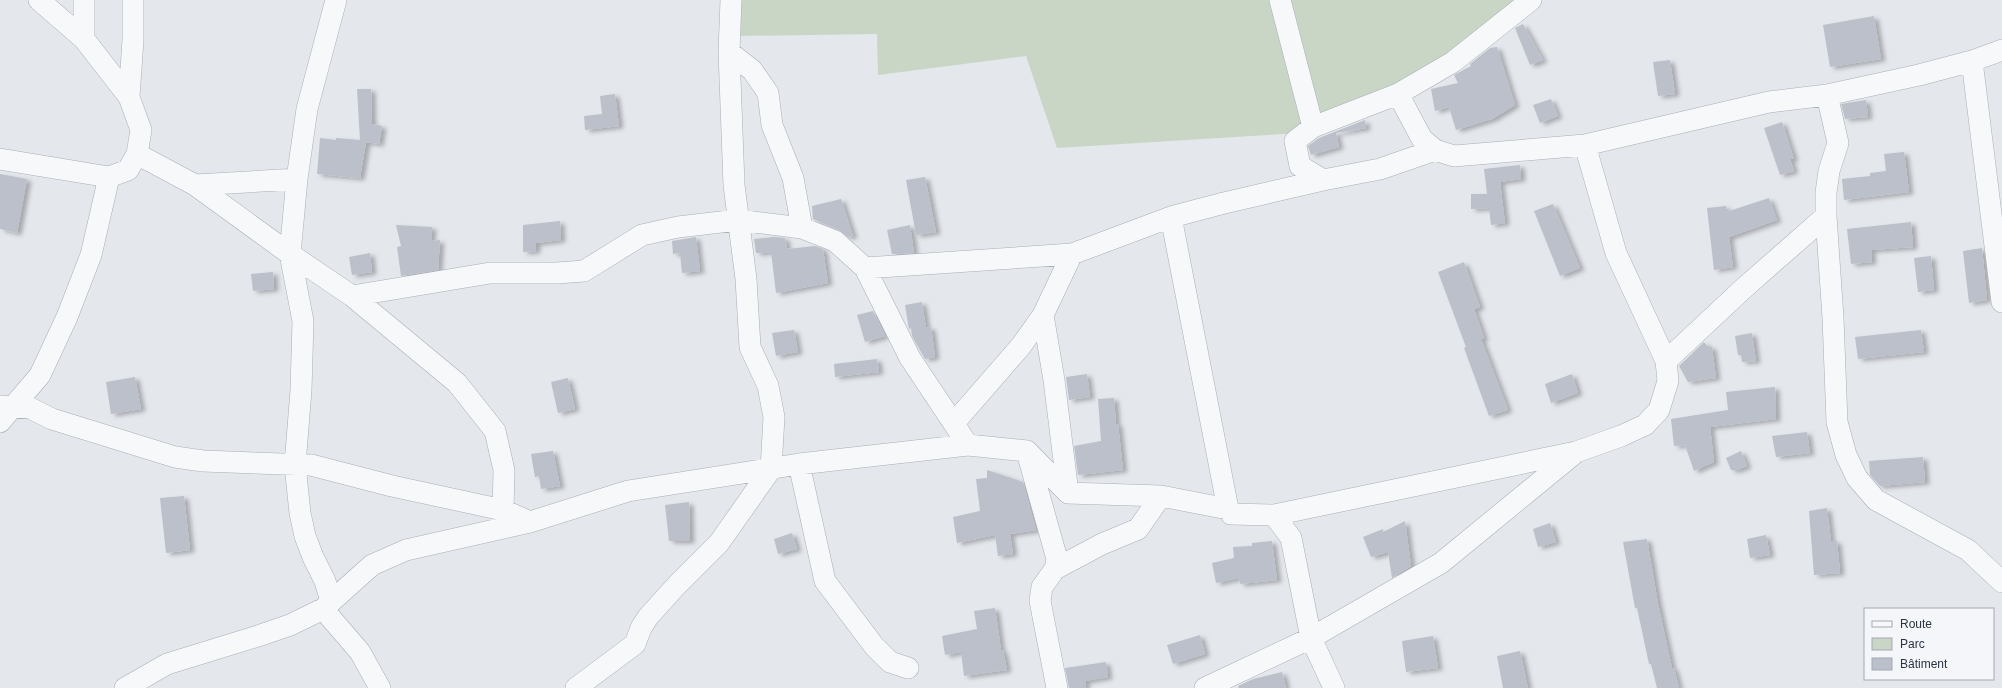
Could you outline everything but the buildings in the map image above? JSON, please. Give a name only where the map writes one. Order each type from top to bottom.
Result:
[{"type":"street","points":[[0,159],[109,177],[128,170],[137,154],[141,130],[130,97],[84,39],[39,0]]},
{"type":"street","points":[[84,0],[84,39]]},
{"type":"street","points":[[130,97],[133,40],[133,0]]},
{"type":"street","points":[[336,0],[307,109],[297,179],[290,254],[303,321],[301,390],[295,464],[300,513],[305,536],[313,557],[325,581],[327,605],[360,652],[380,688]]},
{"type":"street","points":[[576,688],[635,644],[641,628],[648,617],[676,586],[719,543],[771,469],[774,417],[768,386],[750,347],[750,315],[734,185],[729,52],[731,0]]},
{"type":"street","points":[[1280,0],[1313,127]]},
{"type":"street","points":[[1323,180],[1300,166],[1295,141],[1313,127],[1398,94],[1453,62],[1531,0]]},
{"type":"street","points":[[1398,94],[1422,139],[1435,150],[1454,156],[1585,145],[1769,102],[1827,95],[1919,75],[1972,61],[2002,50]]},
{"type":"street","points":[[729,52],[752,70],[768,93],[772,125],[793,178],[802,228]]},
{"type":"street","points":[[1972,61],[2002,302]]},
{"type":"street","points":[[1827,95],[1838,143],[1829,171],[1826,193],[1826,216],[1833,318],[1837,422],[1846,455],[1857,478],[1876,500],[1968,550],[2002,582]]},
{"type":"street","points":[[1171,217],[1228,509],[1230,514],[1274,515],[1576,452],[1645,425],[1658,410],[1668,381],[1666,361],[1616,253],[1585,145]]},
{"type":"street","points":[[865,268],[1072,254],[1171,217],[1323,180],[1380,169],[1435,150]]},
{"type":"street","points":[[137,154],[195,184],[290,254],[352,296],[457,383],[495,431],[504,470],[503,510]]},
{"type":"street","points":[[4,411],[40,375],[68,317],[92,255],[109,177]]},
{"type":"street","points":[[195,184],[297,179]]},
{"type":"street","points":[[1666,361],[1744,288],[1826,216]]},
{"type":"street","points":[[352,296],[490,273],[556,273],[584,271],[642,235],[678,227],[738,220],[802,228],[835,241],[865,268],[910,358],[968,445]]},
{"type":"street","points":[[954,423],[1021,346],[1043,314],[1072,254]]},
{"type":"street","points":[[1043,314],[1054,380],[1068,493]]},
{"type":"street","points":[[4,411],[30,408],[52,419],[175,457],[203,461],[311,465],[392,486],[503,510],[530,522]]},
{"type":"street","points":[[125,688],[167,664],[258,636],[290,624],[327,605],[372,565],[406,550],[530,522],[628,491],[799,464],[968,445],[1027,451],[1068,493],[1161,496],[1228,509]]},
{"type":"street","points":[[1027,451],[1055,553],[1055,569]]},
{"type":"street","points":[[1205,688],[1311,638],[1441,563],[1576,452]]},
{"type":"street","points":[[799,464],[826,581],[874,646],[890,662],[908,668]]},
{"type":"street","points":[[1057,688],[1040,601],[1042,587],[1055,569],[1102,544],[1138,529],[1161,496]]},
{"type":"street","points":[[1274,515],[1291,538],[1311,638],[1334,688]]},
{"type":"green space","points":[[738,0],[1528,0],[1390,96],[1300,133],[1057,148],[1026,56],[878,75],[877,34],[736,36]]}]
